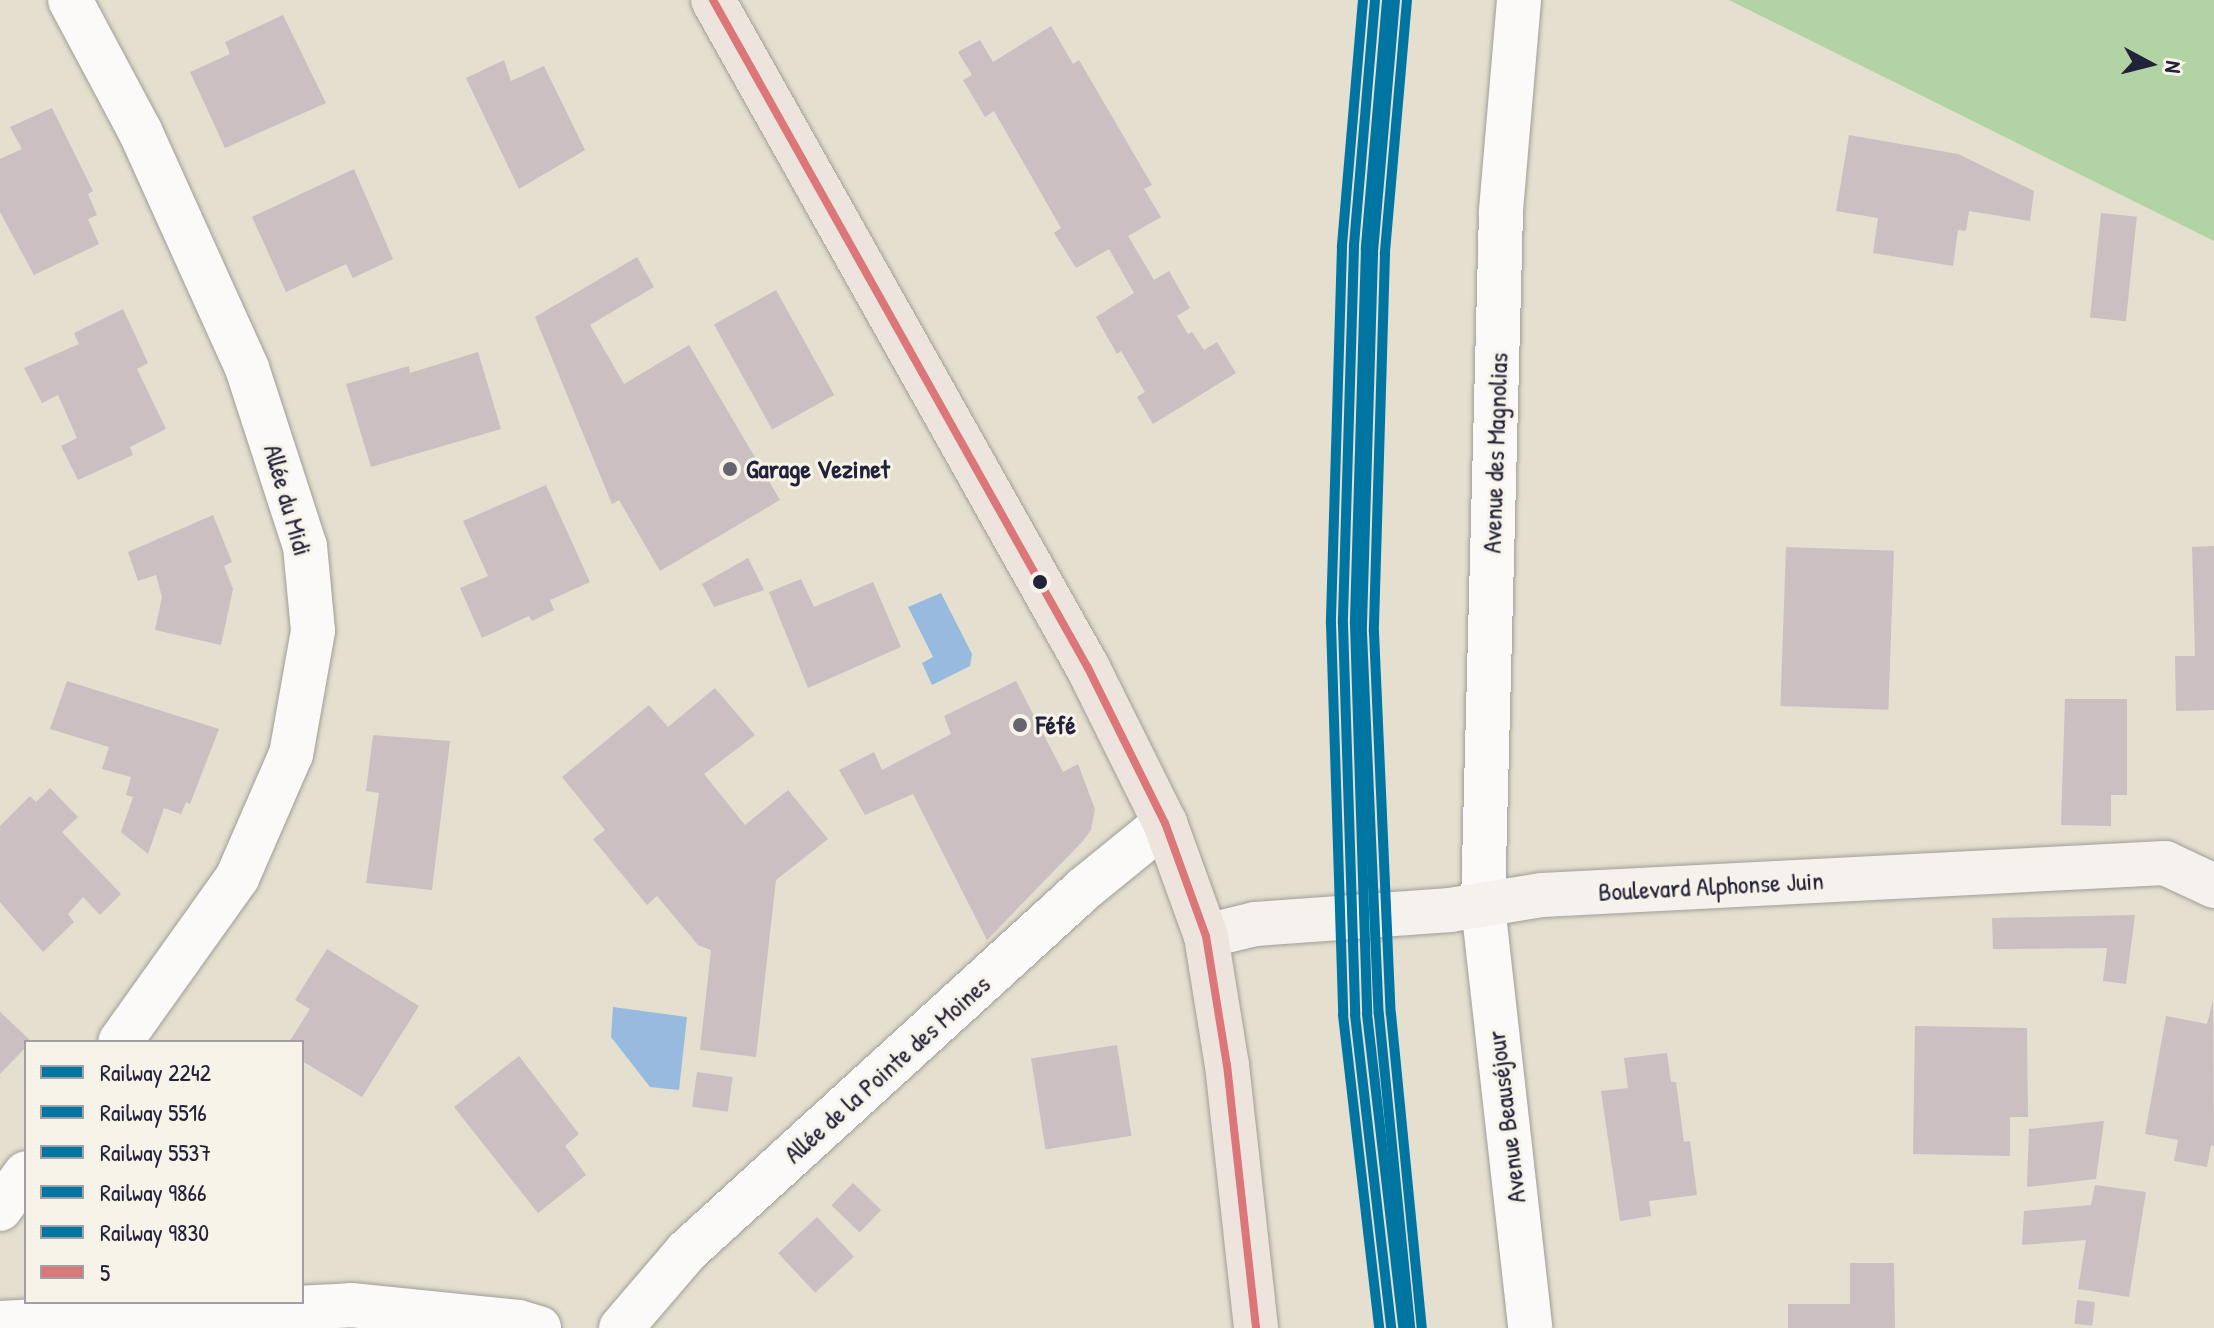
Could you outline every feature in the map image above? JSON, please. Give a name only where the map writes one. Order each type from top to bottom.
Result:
[{"type":"main road","points":[[713,0],[1088,668],[1165,823],[1206,936],[1227,1065],[1256,1328]]},
{"type":"street","name":"Allée du Midi","points":[[70,0],[140,131],[247,368],[305,546],[313,631],[291,754],[237,878],[121,1040]]},
{"type":"street","name":"Avenue des Magnolias","points":[[1466,908],[1501,212],[1519,0]]},
{"type":"street","name":"Allée de la Pointe des Moines","points":[[621,1328],[687,1251],[1085,888],[1165,823]]},
{"type":"street","name":"Boulevard Alphonse Juin","points":[[1206,936],[1255,924],[1466,908],[1542,895],[2165,863],[2214,886]]},
{"type":"street","name":"Avenue Beauséjour","points":[[1466,908],[1530,1328]]},
{"type":"street","points":[[0,1209],[24,1176]]},
{"type":"street","points":[[0,1323],[351,1305],[518,1322],[539,1328]]},
{"type":"green space","points":[[1729,0],[2214,0],[2214,241]]},
{"type":"water","points":[[941,593],[972,654],[970,666],[932,685],[922,663],[933,657],[908,607]]},
{"type":"water","points":[[613,1007],[687,1017],[679,1090],[650,1087],[611,1037]]},
{"type":"building","points":[[283,15],[326,103],[225,148],[190,72],[230,54],[225,42]]},
{"type":"building","points":[[1051,26],[1073,64],[1079,60],[1152,185],[1144,189],[1161,217],[1128,236],[1154,280],[1169,271],[1190,308],[1177,316],[1188,334],[1192,332],[1204,350],[1217,342],[1236,373],[1153,424],[1137,397],[1145,392],[1121,351],[1117,354],[1096,317],[1134,293],[1109,249],[1076,268],[1054,233],[1061,228],[994,111],[985,117],[963,80],[972,75],[958,52],[980,40],[993,62]]},
{"type":"building","points":[[504,60],[511,81],[544,66],[585,150],[519,189],[466,78]]},
{"type":"building","points":[[52,108],[93,191],[88,194],[97,215],[88,219],[99,244],[34,275],[0,212],[0,159],[22,149],[10,127]]},
{"type":"building","points":[[1849,135],[1958,154],[2034,191],[2030,221],[1969,211],[1966,231],[1958,230],[1953,266],[1873,253],[1878,218],[1836,211]]},
{"type":"building","points":[[354,169],[393,259],[353,278],[346,264],[286,292],[252,217]]},
{"type":"building","points":[[2101,213],[2137,217],[2126,321],[2090,317]]},
{"type":"building","points":[[637,257],[654,287],[590,325],[624,384],[689,345],[780,500],[660,571],[619,500],[612,504],[535,317]]},
{"type":"building","points":[[776,290],[834,395],[772,429],[714,324]]},
{"type":"building","points":[[123,309],[148,363],[137,369],[166,429],[130,447],[133,455],[78,480],[61,446],[77,438],[58,395],[42,403],[24,368],[79,344],[74,333]]},
{"type":"building","points":[[478,352],[501,429],[371,467],[346,384],[409,366],[410,373]]},
{"type":"building","points":[[546,485],[590,582],[550,600],[554,610],[532,621],[529,616],[482,638],[460,588],[488,576],[463,521]]},
{"type":"building","points":[[213,515],[232,562],[224,566],[233,589],[221,645],[155,630],[162,597],[156,575],[138,581],[128,552]]},
{"type":"building","points":[[2214,546],[2214,710],[2176,711],[2175,656],[2195,656],[2192,547]]},
{"type":"building","points":[[1786,547],[1894,551],[1888,710],[1780,706]]},
{"type":"building","points":[[748,558],[764,590],[714,607],[702,584]]},
{"type":"building","points":[[801,579],[814,607],[873,582],[901,647],[808,688],[769,592]]},
{"type":"building","points":[[67,681],[219,729],[190,804],[186,802],[181,814],[164,808],[148,854],[121,832],[133,797],[126,795],[131,777],[102,769],[109,747],[50,729]]},
{"type":"building","points":[[1016,681],[1063,772],[1078,764],[1095,809],[1091,830],[1082,842],[987,940],[913,794],[865,815],[839,770],[874,752],[882,770],[951,734],[944,716]]},
{"type":"building","points":[[715,688],[755,735],[704,774],[745,825],[788,790],[828,839],[776,880],[756,1057],[700,1050],[711,950],[698,945],[657,896],[647,905],[593,839],[605,830],[562,777],[649,705],[668,727]]},
{"type":"building","points":[[2065,699],[2127,699],[2127,795],[2111,795],[2111,826],[2061,825]]},
{"type":"building","points":[[373,735],[450,741],[432,890],[366,883],[379,793],[366,791]]},
{"type":"building","points":[[50,788],[78,817],[62,832],[121,894],[100,915],[83,897],[68,914],[74,922],[43,952],[0,902],[0,826],[30,796],[36,802]]},
{"type":"building","points":[[2135,915],[2126,984],[2103,981],[2107,948],[1993,949],[1992,918]]},
{"type":"building","points":[[327,949],[419,1006],[362,1097],[304,1062],[304,1040],[290,1040],[310,1009],[295,1000]]},
{"type":"building","points":[[2213,1000],[2214,1146],[2211,1145],[2207,1167],[2174,1161],[2178,1140],[2145,1134],[2166,1016],[2207,1024]]},
{"type":"building","points":[[0,1012],[30,1040],[24,1040],[24,1049],[0,1074]]},
{"type":"building","points":[[1915,1026],[2027,1028],[2028,1117],[2010,1117],[2010,1156],[1913,1154]]},
{"type":"building","points":[[1117,1045],[1131,1136],[1045,1149],[1031,1059]]},
{"type":"building","points":[[1667,1053],[1671,1082],[1676,1082],[1684,1142],[1690,1141],[1697,1195],[1649,1201],[1651,1216],[1620,1221],[1601,1091],[1628,1088],[1624,1058]]},
{"type":"building","points":[[519,1056],[579,1134],[565,1146],[586,1175],[538,1213],[454,1107]]},
{"type":"building","points":[[697,1072],[733,1077],[728,1112],[692,1107]]},
{"type":"building","points":[[2104,1121],[2096,1179],[2027,1187],[2029,1129]]},
{"type":"building","points":[[853,1183],[881,1210],[860,1232],[831,1205]]},
{"type":"building","points":[[2095,1185],[2146,1192],[2129,1297],[2078,1289],[2086,1240],[2022,1245],[2024,1211],[2091,1205]]},
{"type":"building","points":[[817,1217],[854,1256],[815,1293],[778,1253]]},
{"type":"building","points":[[1850,1263],[1894,1263],[1895,1328],[1788,1328],[1788,1304],[1850,1304]]},
{"type":"building","points":[[2077,1300],[2095,1302],[2092,1326],[2074,1324]]},
{"type":"rail line","name":"5516","points":[[1363,0],[1342,247],[1331,624],[1343,1015],[1379,1328]]},
{"type":"rail line","name":"2242","points":[[1375,0],[1354,247],[1343,624],[1355,1015],[1391,1328]]},
{"type":"rail line","name":"9830","points":[[1395,0],[1373,254],[1362,633],[1379,1015],[1410,1328]]},
{"type":"rail line","name":"5537","points":[[1407,0],[1385,254],[1374,632],[1391,1014],[1422,1328]]},
{"type":"rail line","name":"9866","points":[[1387,1],[1366,248],[1355,624],[1367,1014],[1403,1327]]},
{"type":"transit line","name":"5","points":[[713,0],[1088,668],[1165,823],[1206,936],[1227,1065],[1256,1328]]},
{"type":"place","name":"Garage Vezinet","points":[[730,469]]},
{"type":"place","name":"Féfé","points":[[1020,725]]}]
